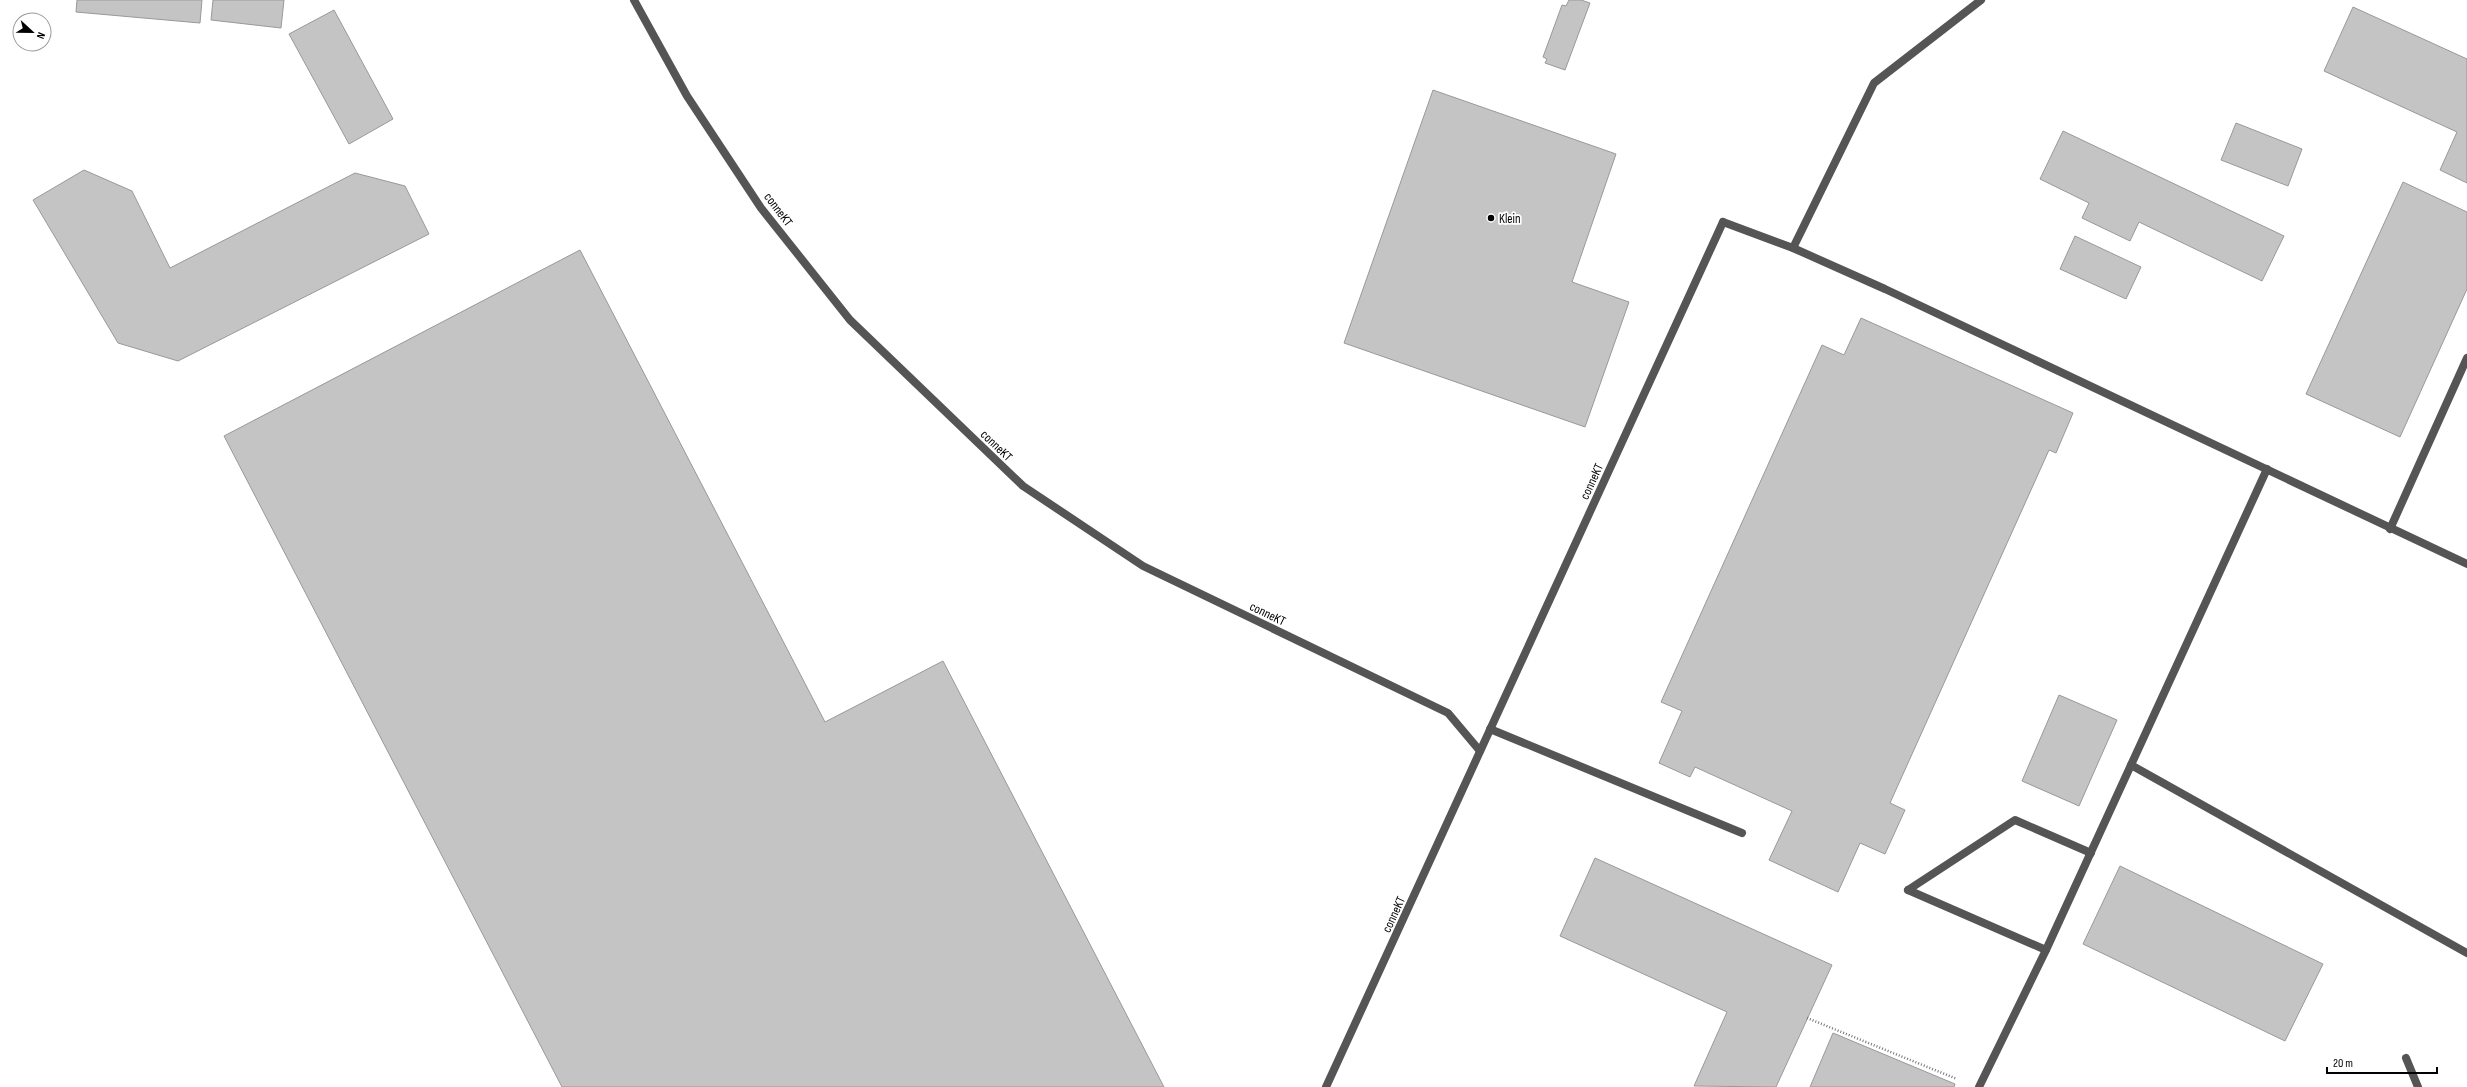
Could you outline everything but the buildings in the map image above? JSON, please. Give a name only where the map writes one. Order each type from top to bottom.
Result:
[{"type":"street","name":"conneKT","points":[[634,0],[687,96],[762,208],[850,320],[1023,486],[1143,566],[1448,713],[1480,751]]},
{"type":"street","points":[[1981,0],[1874,83],[1793,248],[2467,564]]},
{"type":"street","name":"conneKT","points":[[1326,1087],[1723,222],[1793,248]]},
{"type":"street","points":[[2390,529],[2467,358]]},
{"type":"street","points":[[1979,1087],[2046,950],[2267,469]]},
{"type":"street","points":[[1490,729],[1742,833]]},
{"type":"street","points":[[2131,765],[2467,953]]},
{"type":"street","points":[[2046,950],[1908,890],[2015,820],[2091,853]]},
{"type":"street","points":[[2406,1058],[2418,1087]]},
{"type":"path","points":[[1807,1018],[1962,1081]]},
{"type":"place","name":"Klein","points":[[1491,218]]}]
